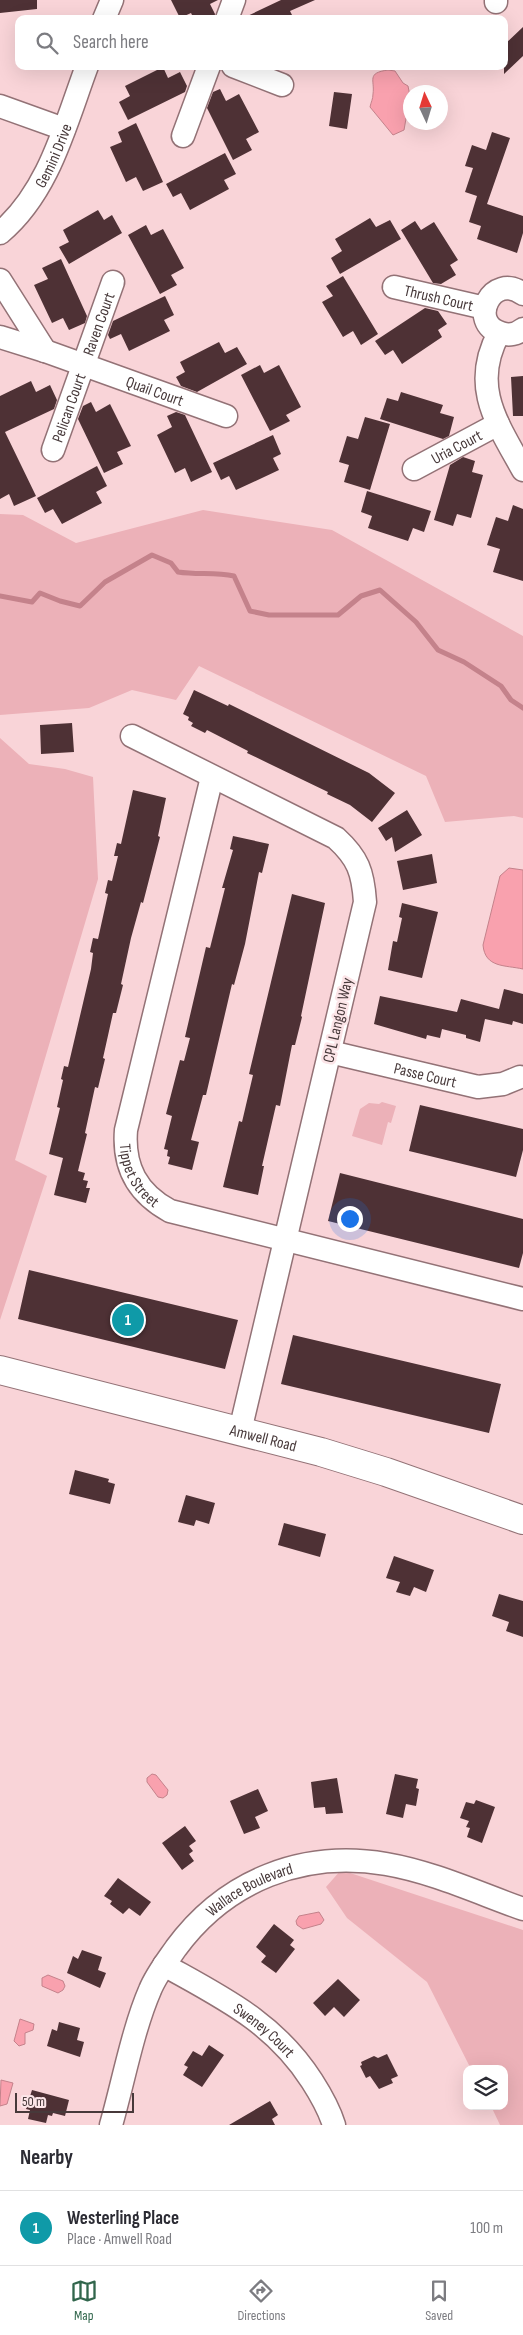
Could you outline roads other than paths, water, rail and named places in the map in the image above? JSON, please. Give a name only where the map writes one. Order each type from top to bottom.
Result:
[{"type":"main road","name":"Amwell Road","points":[[0,1370],[321,1452],[386,1472],[523,1520]]},
{"type":"street","points":[[228,15],[234,0]]},
{"type":"street","name":"Gemini Drive","points":[[0,234],[34,196],[45,176],[86,70]]},
{"type":"street","points":[[183,136],[208,70]]},
{"type":"street","points":[[243,70],[282,85]]},
{"type":"street","points":[[0,106],[64,128]]},
{"type":"street","points":[[0,280],[45,351]]},
{"type":"street","name":"Raven Court","points":[[84,366],[113,282]]},
{"type":"street","name":"Thrush Court","points":[[394,287],[485,308]]},
{"type":"street","points":[[523,294],[511,288],[497,291],[487,301],[485,308],[488,323],[499,333],[513,334],[523,329]]},
{"type":"street","points":[[499,333],[491,347],[486,366],[485,380],[490,405],[498,424],[523,470]]},
{"type":"street","name":"Quail Court","points":[[0,337],[45,351],[226,416]]},
{"type":"street","name":"Pelican Court","points":[[53,450],[84,366]]},
{"type":"street","name":"Uria Court","points":[[414,468],[498,424]]},
{"type":"street","name":"CPL Langon Way","points":[[132,736],[336,838],[350,851],[364,879],[365,902],[240,1431]]},
{"type":"street","name":"Tippet Street","points":[[212,777],[126,1130],[125,1147],[134,1180],[156,1204],[170,1211],[523,1299]]},
{"type":"street","name":"Passe Court","points":[[330,1052],[478,1087],[502,1084],[520,1077]]},
{"type":"street","name":"Wallace Boulevard","points":[[112,2125],[150,1989],[164,1965],[190,1929],[227,1896],[249,1883],[277,1872],[306,1864],[332,1860],[361,1860],[419,1872],[523,1908]]},
{"type":"street","name":"Sweney Court","points":[[164,1965],[256,2018],[277,2037],[291,2052],[316,2087],[334,2125]]},
{"type":"waterway","points":[[0,596],[32,602],[40,593],[80,606],[105,582],[152,555],[171,563],[178,572],[234,576],[250,611],[269,615],[338,615],[361,596],[380,590],[416,622],[438,650],[464,662],[501,686],[511,700],[523,708]]},
{"type":"place","name":"Westerling Place","points":[[128,1320]]}]
